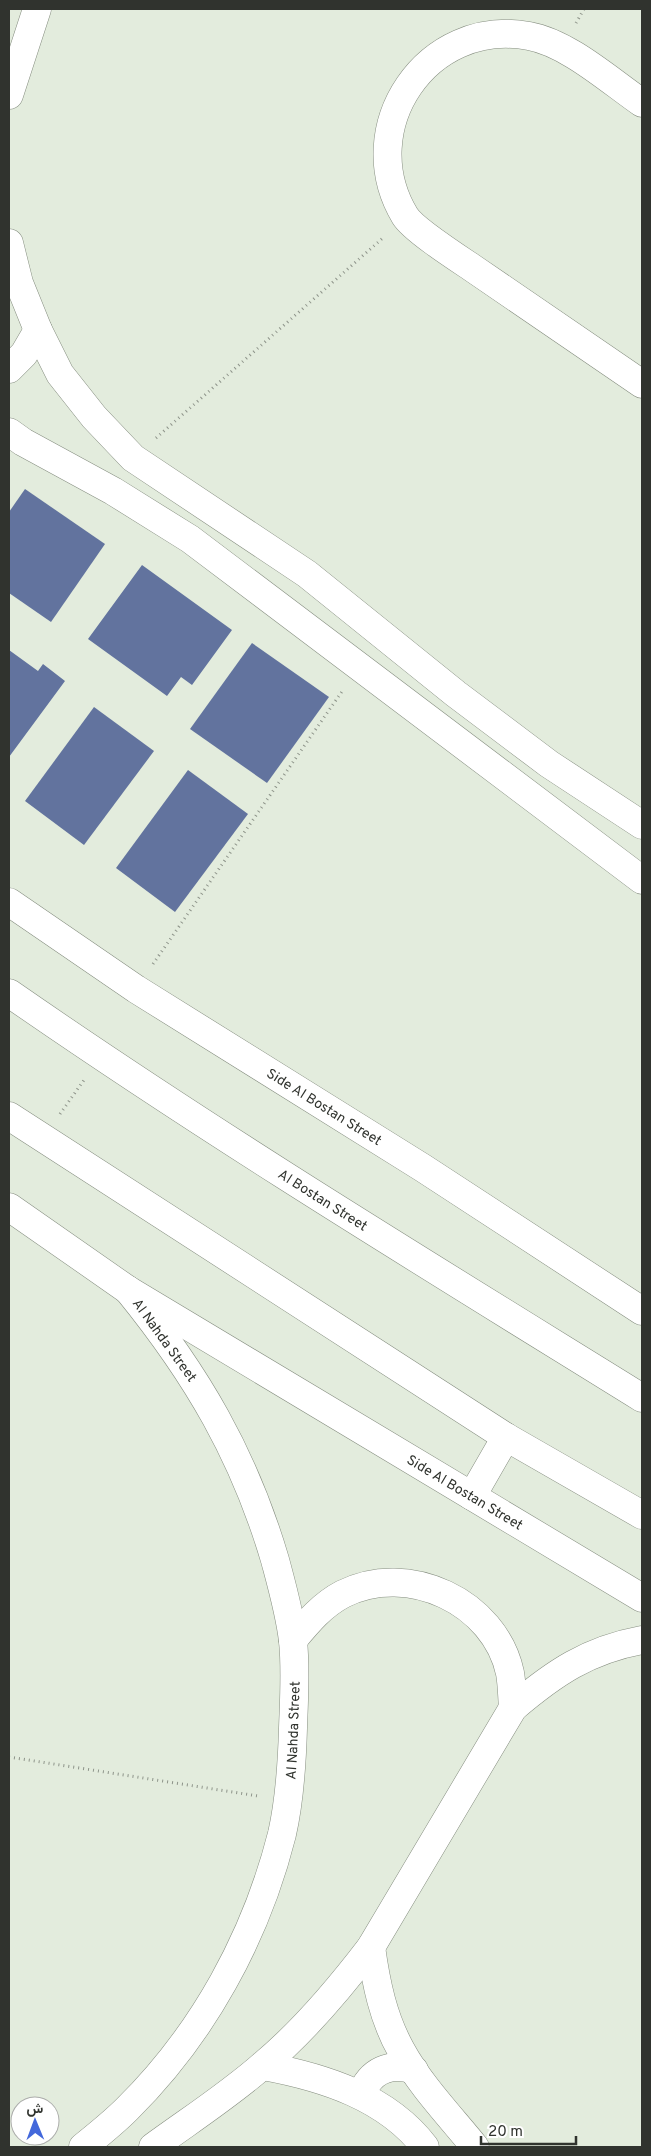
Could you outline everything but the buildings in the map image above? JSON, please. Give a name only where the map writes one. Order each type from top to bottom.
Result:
[{"type":"street","points":[[9,88],[26,45],[37,9]]},
{"type":"street","points":[[642,103],[562,48],[530,36],[494,35],[461,43],[431,61],[407,86],[392,118],[387,152],[391,186],[406,218],[441,246],[642,384]]},
{"type":"street","points":[[9,243],[19,283],[38,330],[60,374],[94,417],[133,458],[307,574],[449,688],[541,758],[642,826]]},
{"type":"street","points":[[9,369],[24,354],[38,330]]},
{"type":"street","points":[[9,432],[22,442],[113,491],[190,539],[642,880]]},
{"type":"street","name":"Side Al Bostan Street","points":[[9,902],[136,989],[423,1168],[642,1311]]},
{"type":"street","name":"Al Bostan Street","points":[[9,993],[101,1057],[259,1160],[642,1398]]},
{"type":"street","points":[[9,1116],[506,1437],[642,1515]]},
{"type":"street","name":"Side Al Bostan Street","points":[[9,1207],[128,1290],[642,1598]]},
{"type":"street","name":"Al Nahda Street","points":[[83,2147],[127,2109],[170,2061],[208,2009],[239,1953],[264,1894],[282,1832],[291,1769],[294,1704],[293,1640],[282,1586],[266,1531],[247,1479],[223,1428],[179,1356],[128,1290]]},
{"type":"street","points":[[472,1496],[506,1437]]},
{"type":"street","points":[[293,1640],[315,1613],[344,1594],[378,1583],[412,1583],[446,1594],[475,1614],[497,1640],[510,1673],[513,1708]]},
{"type":"street","points":[[153,2147],[263,2066],[320,2009],[372,1947],[513,1708],[545,1680],[582,1659],[621,1644],[642,1640]]},
{"type":"street","points":[[372,1947],[381,2000],[401,2050],[414,2070],[475,2147]]},
{"type":"street","points":[[263,2066],[322,2079],[361,2095],[390,2114],[415,2135],[425,2147]]},
{"type":"street","points":[[361,2095],[365,2085],[372,2076],[381,2070],[392,2066],[414,2070]]},
{"type":"path","points":[[133,458],[406,218]]},
{"type":"path","points":[[136,989],[359,667]]},
{"type":"path","points":[[42,1138],[101,1057]]},
{"type":"path","points":[[9,1757],[287,1801]]}]
